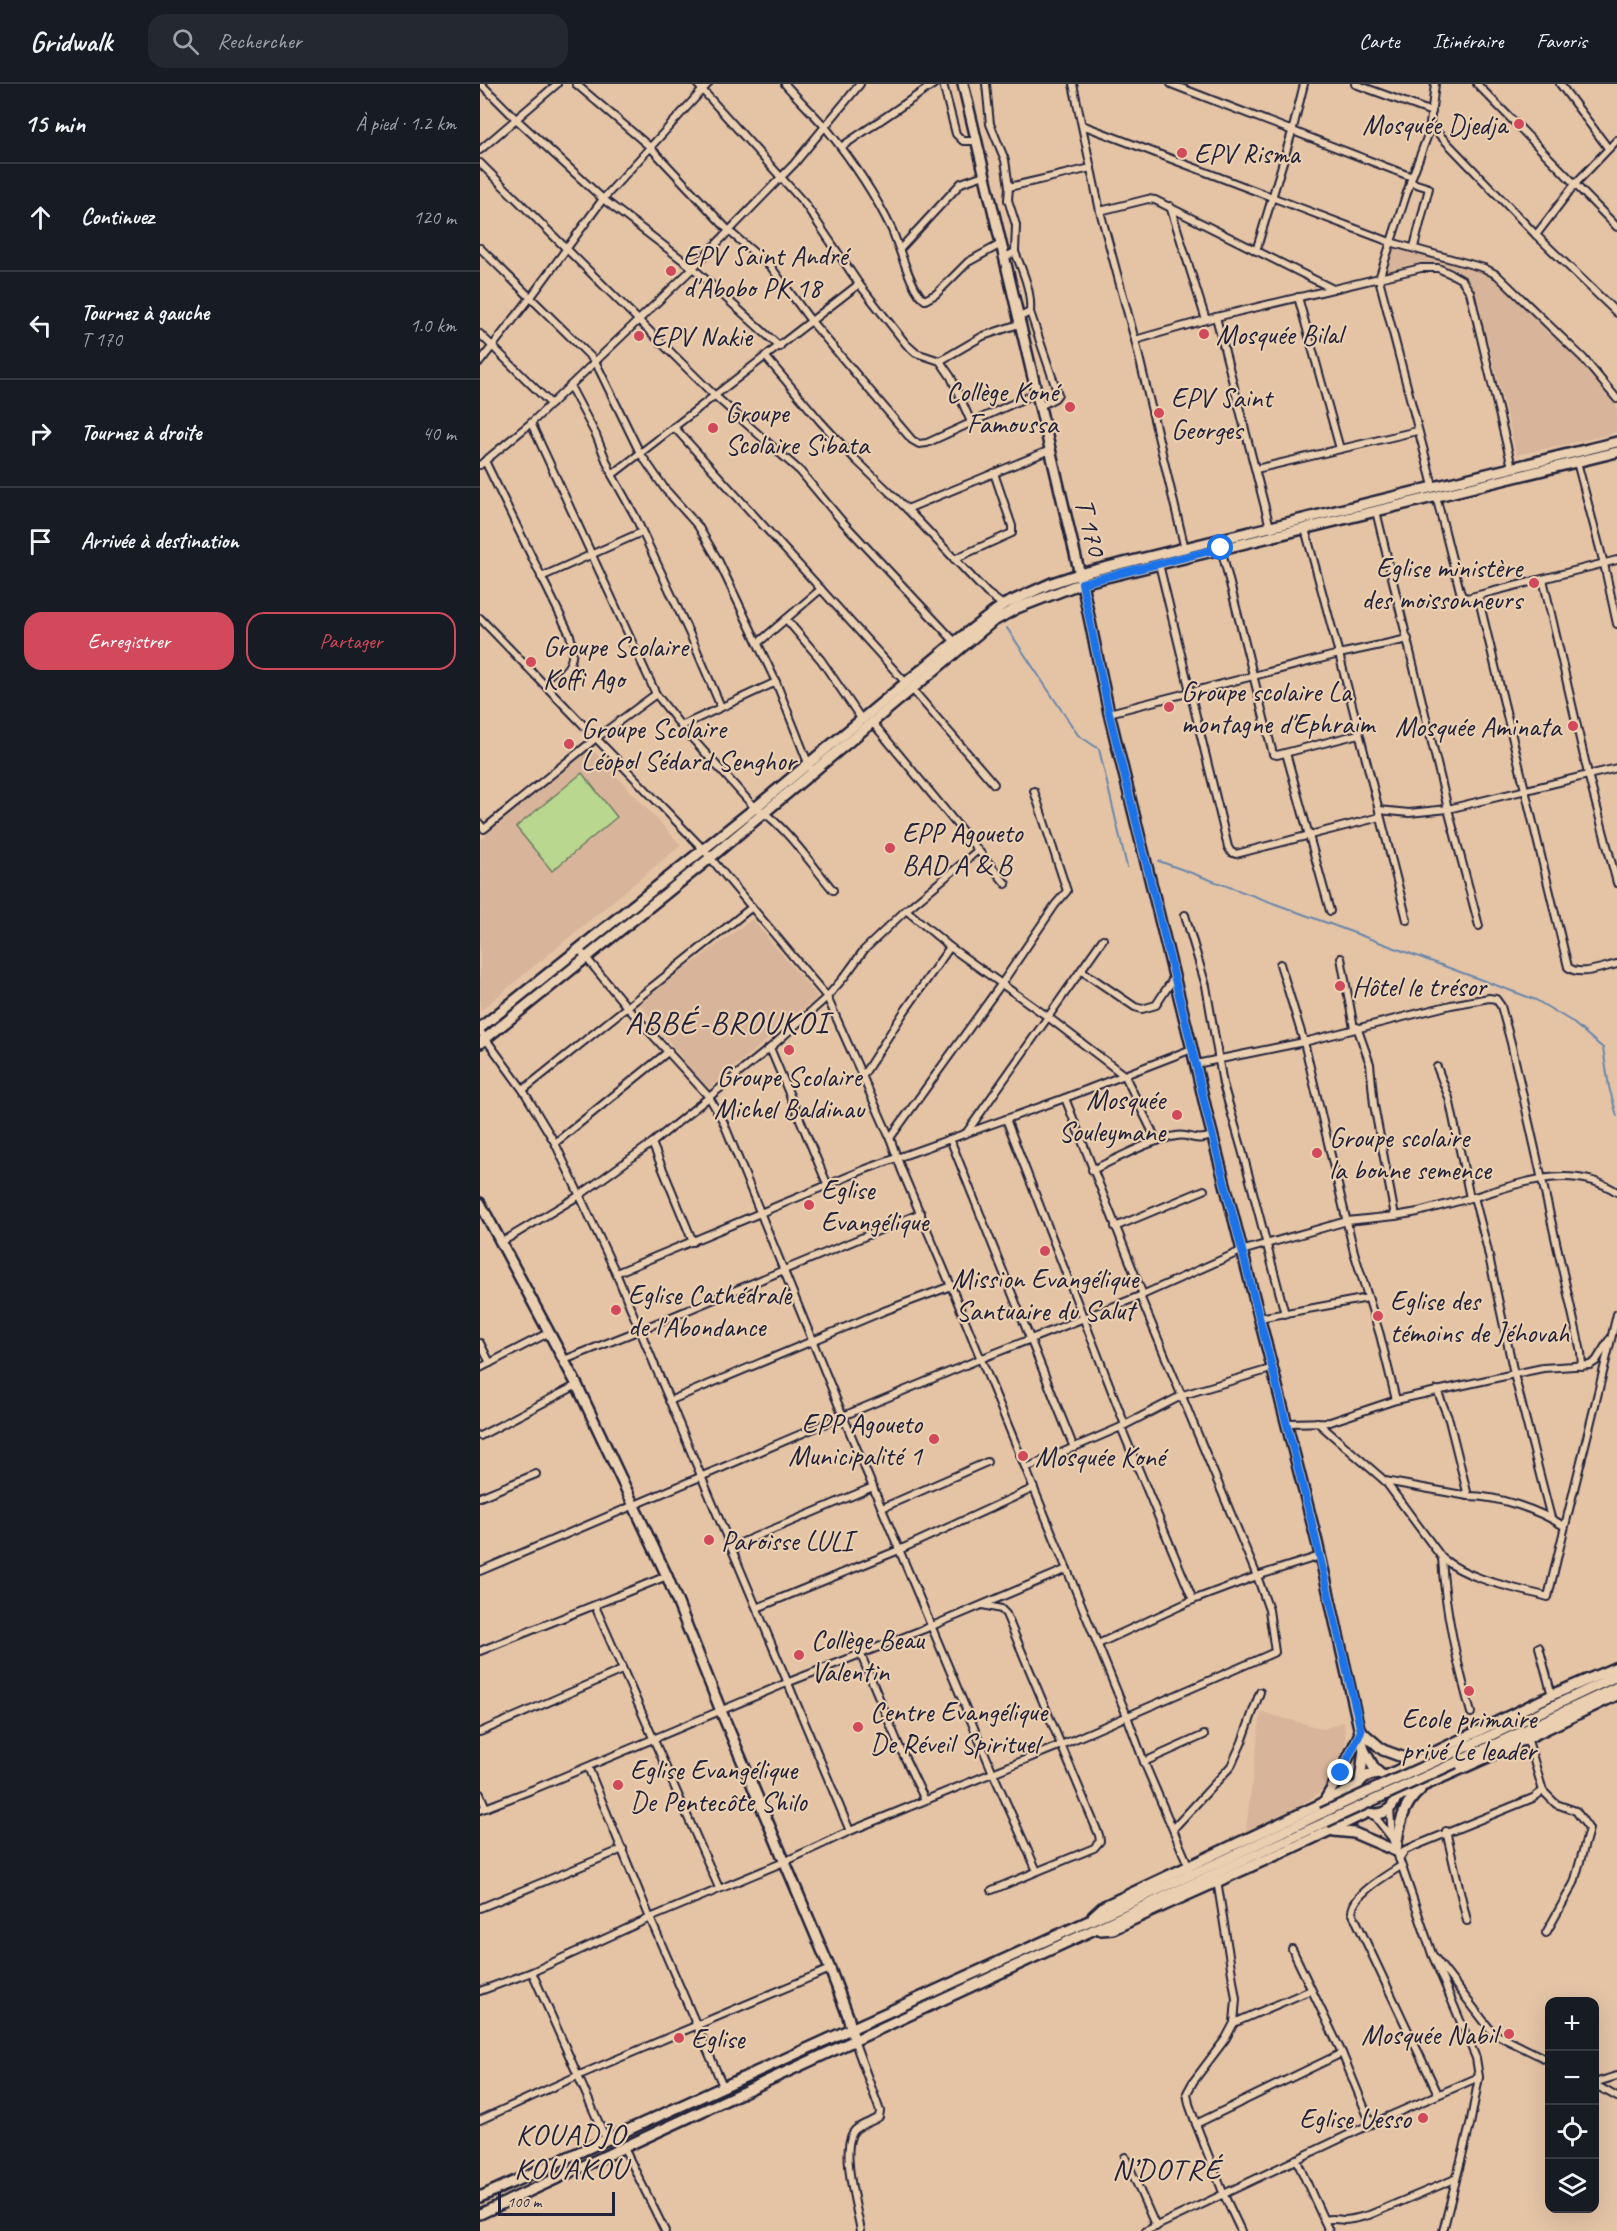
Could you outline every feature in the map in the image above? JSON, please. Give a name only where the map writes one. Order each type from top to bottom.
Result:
[{"type":"main road","name":"T 170","points":[[963,84],[1040,406],[1109,713],[1212,1136],[1288,1424],[1364,1750]]},
{"type":"main road","points":[[481,1035],[579,949],[703,849],[755,808],[873,723],[955,642],[1003,605],[1052,584],[1159,564],[1376,512],[1512,467],[1617,442]]},
{"type":"main road","points":[[481,1035],[587,959],[710,858],[765,812],[862,720],[992,622],[1017,608],[1080,579],[1185,549],[1270,527],[1617,452]]},
{"type":"main road","points":[[480,1203],[577,1385],[666,1576],[830,1969],[854,2040]]},
{"type":"main road","points":[[480,2197],[1086,1923],[1322,1809],[1369,1775],[1383,1775],[1554,1694],[1617,1667]]},
{"type":"main road","points":[[1092,1931],[1113,1929],[1217,1880],[1328,1826],[1453,1758],[1617,1676]]},
{"type":"main road","points":[[1086,1923],[1104,1906],[1189,1866],[1322,1809],[1453,1758],[1617,1687]]},
{"type":"main road","points":[[1396,1798],[1617,1695]]},
{"type":"main road","points":[[1322,1809],[1361,1731],[1383,1750],[1413,1761]]},
{"type":"main road","points":[[480,2214],[1092,1931],[1328,1826],[1370,1813],[1385,1812],[1390,1809],[1396,1798],[1395,1785],[1374,1768],[1364,1750]]},
{"type":"main road","points":[[1364,1750],[1358,1802],[1370,1813]]},
{"type":"main road","points":[[1399,1859],[1397,1834],[1405,1811],[1416,1793],[1427,1785]]},
{"type":"main road","points":[[1328,1826],[1354,1833],[1399,1859]]},
{"type":"street","points":[[482,84],[516,119],[603,199],[693,268],[780,346]]},
{"type":"street","points":[[480,150],[557,84]]},
{"type":"street","points":[[576,84],[650,147],[729,231],[771,267],[812,321],[912,440],[919,444],[927,443],[1036,393]]},
{"type":"street","points":[[697,84],[810,210],[859,284],[906,344],[916,353],[940,361],[951,377],[972,422]]},
{"type":"street","points":[[480,362],[603,199],[708,84]]},
{"type":"street","points":[[785,84],[825,127],[867,186],[900,249],[913,286],[919,296],[925,300],[936,294],[968,262],[1001,244]]},
{"type":"street","points":[[547,688],[565,672],[571,662],[574,650],[570,635],[482,463],[531,423],[693,268],[780,178],[860,84]]},
{"type":"street","points":[[841,147],[934,84]]},
{"type":"street","points":[[944,84],[956,134],[963,141],[975,141]]},
{"type":"street","points":[[986,84],[990,124],[1005,160],[1009,186],[1008,200],[1016,225],[1015,252],[1027,285],[1030,312],[1058,394],[1040,406]]},
{"type":"street","points":[[1073,84],[1100,211],[1135,340],[1185,549]]},
{"type":"street","points":[[1171,84],[1430,188],[1414,248]]},
{"type":"street","points":[[1256,251],[1274,197],[1304,84]]},
{"type":"street","points":[[1356,84],[1432,112]]},
{"type":"street","points":[[1476,84],[1617,227]]},
{"type":"street","points":[[1560,84],[1608,148]]},
{"type":"street","points":[[1435,85],[1431,126],[1411,179],[1379,279],[1460,591],[1462,596],[1467,598],[1478,596],[1617,560]]},
{"type":"street","points":[[1082,126],[1390,242],[1480,265],[1497,275],[1583,358],[1617,399]]},
{"type":"street","points":[[1431,126],[1536,235],[1617,313]]},
{"type":"street","points":[[1536,235],[1575,184],[1617,140]]},
{"type":"street","points":[[480,162],[714,395],[800,471],[854,534],[955,642]]},
{"type":"street","points":[[1009,186],[1091,168]]},
{"type":"street","points":[[900,249],[961,183],[984,175]]},
{"type":"street","points":[[1100,211],[1148,199],[1170,206],[1332,288]]},
{"type":"street","points":[[1170,206],[1206,320]]},
{"type":"street","points":[[480,249],[595,362],[640,453],[664,489],[704,536],[726,574],[776,681],[810,768]]},
{"type":"street","points":[[1004,258],[1015,252]]},
{"type":"street","points":[[1135,340],[1216,316],[1332,288],[1421,268],[1438,268],[1462,280],[1470,292],[1512,467]]},
{"type":"street","points":[[612,475],[859,284]]},
{"type":"street","points":[[1298,297],[1340,449]]},
{"type":"street","points":[[940,361],[983,336],[1018,321],[1030,312]]},
{"type":"street","points":[[1216,316],[1270,527]]},
{"type":"street","points":[[480,334],[551,404]]},
{"type":"street","points":[[765,356],[841,444],[987,593],[1003,605]]},
{"type":"street","points":[[570,386],[642,532],[721,707]]},
{"type":"street","points":[[531,423],[656,694],[681,726],[755,808],[765,812],[833,890]]},
{"type":"street","points":[[674,427],[909,686],[994,784]]},
{"type":"street","points":[[1256,469],[1417,431]]},
{"type":"street","points":[[907,509],[1050,450]]},
{"type":"street","points":[[1577,462],[1617,622]]},
{"type":"street","points":[[954,559],[1012,533],[1012,526],[994,473]]},
{"type":"street","points":[[1376,512],[1448,809],[1479,926]]},
{"type":"street","points":[[1305,529],[1407,920]]},
{"type":"street","points":[[541,577],[642,532]]},
{"type":"street","points":[[1221,548],[1271,750],[1277,755],[1359,734]]},
{"type":"street","points":[[1159,564],[1227,847],[1231,852],[1236,854],[1380,817]]},
{"type":"street","points":[[1543,579],[1588,774],[1617,883]]},
{"type":"street","points":[[758,644],[821,589]]},
{"type":"street","points":[[1478,596],[1568,967],[1572,971],[1580,972],[1617,963]]},
{"type":"street","points":[[786,619],[821,660],[862,720]]},
{"type":"street","points":[[481,620],[703,849],[827,997],[890,1138],[1098,1644],[1144,1762],[1189,1866]]},
{"type":"street","points":[[1109,713],[1339,654],[1408,639]]},
{"type":"street","points":[[681,726],[776,681]]},
{"type":"street","points":[[481,829],[656,694]]},
{"type":"street","points":[[873,723],[1006,884]]},
{"type":"street","points":[[1286,753],[1330,911]]},
{"type":"street","points":[[1378,810],[1409,813],[1448,809],[1617,768]]},
{"type":"street","points":[[890,1138],[1067,891],[1034,791]]},
{"type":"street","points":[[502,1242],[580,1195],[652,1143],[770,1047],[827,997],[864,950],[906,910],[977,851]]},
{"type":"street","points":[[523,1090],[752,907]]},
{"type":"street","points":[[906,910],[950,947],[1002,983],[1125,1076],[1157,1141]]},
{"type":"street","points":[[1185,915],[1206,986],[1223,1084],[1284,1314]]},
{"type":"street","points":[[966,1133],[1103,939]]},
{"type":"street","points":[[862,1077],[950,947]]},
{"type":"street","points":[[579,949],[709,1097],[723,1120],[782,1271],[993,1773],[1037,1871]]},
{"type":"street","points":[[1341,958],[1355,1028],[1370,1064],[1374,1105],[1395,1216]]},
{"type":"street","points":[[1281,964],[1304,1042],[1347,1221],[1396,1400]]},
{"type":"street","points":[[1082,971],[1142,1010],[1156,1005],[1174,976]]},
{"type":"street","points":[[1196,1064],[1304,1042],[1451,1005],[1489,998],[1496,999],[1501,1006],[1511,1043],[1581,1352],[1582,1366]]},
{"type":"street","points":[[481,1035],[523,1090],[555,1143],[580,1195],[616,1273],[850,1831]]},
{"type":"street","points":[[770,1047],[828,1186]]},
{"type":"street","points":[[616,1273],[897,1158],[1125,1076],[1192,1048]]},
{"type":"street","points":[[555,1143],[669,1051]]},
{"type":"street","points":[[1437,1067],[1449,1098],[1472,1197],[1487,1247],[1514,1374],[1551,1518]]},
{"type":"street","points":[[480,1991],[532,1972],[718,1888],[784,1863],[850,1831],[993,1773],[1275,1652],[1269,1610],[1257,1576],[1141,1295],[1065,1098]]},
{"type":"street","points":[[1006,1119],[1085,1318],[1123,1426],[1193,1600]]},
{"type":"street","points":[[1092,1170],[1157,1141],[1179,1135],[1195,1140],[1212,1136]]},
{"type":"street","points":[[950,1139],[1074,1448]]},
{"type":"street","points":[[652,1143],[693,1242]]},
{"type":"street","points":[[480,1571],[843,1416],[1141,1295],[1241,1251],[1347,1221],[1418,1212],[1541,1177],[1574,1177],[1603,1183],[1617,1192]]},
{"type":"street","points":[[1115,1227],[1204,1190]]},
{"type":"street","points":[[564,1360],[921,1213]]},
{"type":"street","points":[[669,1401],[884,1311],[951,1286]]},
{"type":"street","points":[[1259,1318],[1368,1298]]},
{"type":"street","points":[[1317,1422],[1385,1481],[1442,1558],[1468,1574],[1548,1597],[1617,1314]]},
{"type":"street","points":[[480,1368],[550,1332]]},
{"type":"street","points":[[1288,1424],[1330,1422],[1396,1400],[1437,1390],[1543,1368],[1582,1366],[1596,1361],[1613,1333]]},
{"type":"street","points":[[480,1343],[490,1363]]},
{"type":"street","points":[[1026,1468],[1123,1426],[1183,1395],[1274,1368]]},
{"type":"street","points":[[480,1436],[577,1385]]},
{"type":"street","points":[[1437,1390],[1449,1420],[1468,1496]]},
{"type":"street","points":[[882,1508],[987,1462]]},
{"type":"street","points":[[480,1497],[536,1474]]},
{"type":"street","points":[[1385,1481],[1468,1496],[1480,1496],[1512,1504],[1551,1518],[1564,1526]]},
{"type":"street","points":[[731,1547],[873,1487]]},
{"type":"street","points":[[757,1608],[899,1550],[1034,1488]]},
{"type":"street","points":[[1098,1644],[1193,1600],[1320,1556]]},
{"type":"street","points":[[1442,1558],[1450,1630],[1472,1713]]},
{"type":"street","points":[[480,1794],[483,1809],[1067,1569]]},
{"type":"street","points":[[480,1651],[666,1576]]},
{"type":"street","points":[[983,1605],[1001,1609],[1006,1614],[1100,1841],[1094,1848],[992,1890]]},
{"type":"street","points":[[595,1606],[718,1888]]},
{"type":"street","points":[[1539,1647],[1551,1692],[1554,1694]]},
{"type":"street","points":[[861,1655],[900,1748],[925,1800]]},
{"type":"street","points":[[480,1732],[622,1670]]},
{"type":"street","points":[[1173,1828],[1231,1766],[1260,1692]]},
{"type":"street","points":[[1144,1762],[1204,1735]]},
{"type":"street","points":[[1527,1737],[1543,1791],[1556,1804],[1576,1811],[1589,1829],[1574,1883],[1546,1933]]},
{"type":"street","points":[[588,1767],[723,2086]]},
{"type":"street","points":[[1438,2094],[1352,1912],[1355,1902],[1399,1859],[1405,1850],[1543,1791]]},
{"type":"street","points":[[1390,1809],[1392,1838],[1432,1954],[1476,2058],[1479,2077],[1443,2231]]},
{"type":"street","points":[[1370,1813],[1392,1838]]},
{"type":"street","points":[[1446,1832],[1467,1921]]},
{"type":"street","points":[[480,1908],[623,1849]]},
{"type":"street","points":[[1217,1880],[1234,1982],[1236,1999],[1234,2023],[1187,2093],[1196,2124],[1241,2231]]},
{"type":"street","points":[[1292,1950],[1342,2053],[1371,2124]]},
{"type":"street","points":[[1432,1954],[1493,2032],[1545,2058]]},
{"type":"street","points":[[480,2120],[696,2024],[830,1969]]},
{"type":"street","points":[[532,1972],[606,2139]]},
{"type":"street","points":[[1234,2023],[1311,1990]]},
{"type":"street","points":[[854,2040],[879,2111],[879,2116],[855,2129],[847,2147],[852,2191],[862,2230]]},
{"type":"street","points":[[1196,2124],[1342,2053]]},
{"type":"street","points":[[1599,2082],[1617,2076]]},
{"type":"street","points":[[1146,2231],[1371,2124],[1479,2077]]},
{"type":"street","points":[[1599,2087],[1617,2097]]},
{"type":"street","points":[[624,2148],[665,2231]]},
{"type":"street","points":[[1125,2157],[1156,2227]]},
{"type":"street","points":[[1296,2159],[1329,2231]]},
{"type":"street","points":[[1324,2220],[1335,2217],[1343,2220],[1369,2215],[1455,2179]]},
{"type":"shaded area","points":[[1393,249],[1452,261],[1482,271],[1496,279],[1577,357],[1617,407],[1617,431],[1604,436],[1517,455],[1471,284],[1464,275],[1449,267],[1412,264],[1386,271]]},
{"type":"shaded area","points":[[591,748],[681,845],[480,1011],[480,840]]},
{"type":"shaded area","points":[[752,919],[818,997],[707,1090],[639,1003]]},
{"type":"shaded area","points":[[1261,1712],[1324,1729],[1344,1721],[1346,1742],[1337,1768],[1326,1786],[1314,1797],[1245,1836]]},
{"type":"green space","points":[[582,773],[617,817],[552,871],[516,827]]},
{"type":"waterway","points":[[1007,628],[1078,735],[1099,749],[1127,867]]},
{"type":"waterway","points":[[1159,861],[1536,1000],[1571,1021],[1603,1048],[1609,1087],[1617,1116]]},
{"type":"place","name":"Mosquée Djedja","points":[[1519,124]]},
{"type":"place","name":"EPV Risma","points":[[1182,153]]},
{"type":"place","name":"EPV Saint André d'Abobo PK 18","points":[[671,271]]},
{"type":"place","name":"Mosquée Bilal","points":[[1204,334]]},
{"type":"place","name":"EPV Nakie","points":[[639,336]]},
{"type":"place","name":"Collège Koné Famoussa","points":[[1070,407]]},
{"type":"place","name":"EPV Saint Georges","points":[[1159,413]]},
{"type":"place","name":"Groupe Scolaire Sibata","points":[[713,428]]},
{"type":"place","name":"Eglise ministère des moissonneurs","points":[[1534,583]]},
{"type":"place","name":"Groupe Scolaire Koffi Ago","points":[[531,662]]},
{"type":"place","name":"Groupe scolaire La montagne d'Ephraim","points":[[1169,707]]},
{"type":"place","name":"Mosquée Aminata","points":[[1573,726]]},
{"type":"place","name":"Groupe Scolaire Léopol Sédard Senghor","points":[[569,744]]},
{"type":"place","name":"EPP Agoueto BAD A & B","points":[[890,848]]},
{"type":"place","name":"Hôtel le trésor","points":[[1340,986]]},
{"type":"place","name":"Groupe Scolaire Michel Baldinau","points":[[789,1050]]},
{"type":"place","name":"Mosquée Souleymane","points":[[1177,1115]]},
{"type":"place","name":"Groupe scolaire la bonne semence","points":[[1317,1153]]},
{"type":"place","name":"Eglise Evangélique","points":[[809,1205]]},
{"type":"place","name":"Mission Evangélique Santuaire du Salut","points":[[1045,1251]]},
{"type":"place","name":"Eglise Cathédrale de l'Abondance","points":[[616,1310]]},
{"type":"place","name":"Eglise des témoins de Jéhovah","points":[[1378,1316]]},
{"type":"place","name":"EPP Agoueto Municipalité 1","points":[[934,1439]]},
{"type":"place","name":"Mosquée Koné","points":[[1023,1456]]},
{"type":"place","name":"Paroisse LULI","points":[[709,1540]]},
{"type":"place","name":"Collège Beau Valentin","points":[[799,1655]]},
{"type":"place","name":"Ecole primaire privé Le leader","points":[[1469,1691]]},
{"type":"place","name":"Centre Evangélique De Réveil Spirituel","points":[[858,1727]]},
{"type":"place","name":"Eglise Evangélique De Pentecôte Shilo","points":[[618,1785]]},
{"type":"place","name":"Mosquée Nabil","points":[[1509,2034]]},
{"type":"place","name":"Eglise","points":[[679,2038]]},
{"type":"place","name":"Eglise Uesso","points":[[1423,2118]]},
{"type":"district","name":"ABBÉ-BROUKOI","points":[[727,1022]]},
{"type":"district","name":"KOUADJO KOUAKOU","points":[[571,2151]]},
{"type":"district","name":"N’DOTRÉ","points":[[1167,2169]]},
{"type":"route","points":[[1221,548],[1082,583],[1109,713],[1241,1251],[1274,1368],[1361,1731],[1341,1773]]}]
